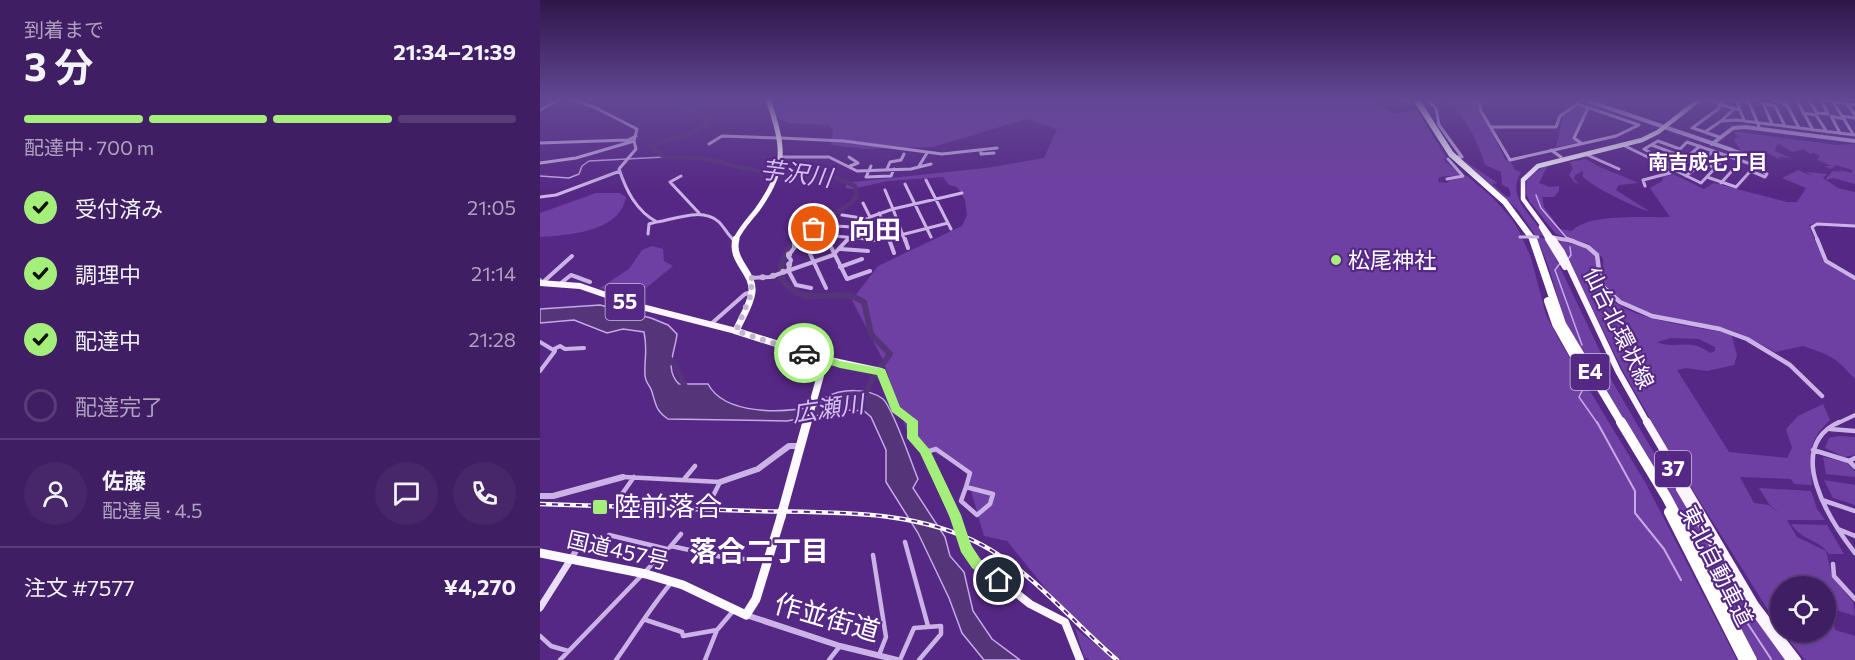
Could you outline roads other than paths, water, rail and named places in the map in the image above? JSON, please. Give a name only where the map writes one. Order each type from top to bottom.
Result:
[{"type":"highway","points":[[746,615],[756,599],[825,359],[736,331],[752,292],[750,278],[735,256],[735,241],[781,168],[783,157],[778,130]]},
{"type":"highway","name":"東北自動車道","points":[[1431,130],[1446,153],[1505,206],[1526,234],[1537,257],[1556,324],[1664,502],[1744,660]]},
{"type":"highway","name":"東北自動車道","points":[[1434,130],[1451,154],[1505,202],[1530,233],[1539,250],[1562,324],[1672,508],[1752,660]]},
{"type":"highway","name":"国道457号","points":[[540,553],[646,574],[673,582],[746,615]]},
{"type":"main road","name":"仙台北環状線","points":[[1550,237],[1520,200],[1518,185],[1528,168],[1561,157],[1631,142],[1655,130]]},
{"type":"main road","name":"仙台北環状線","points":[[1658,130],[1648,138],[1625,146],[1538,166],[1523,180],[1524,199],[1560,253],[1610,364],[1642,425],[1740,591],[1790,660]]},
{"type":"main road","name":"仙台北環状線","points":[[1566,266],[1614,364],[1650,430],[1751,599],[1797,660]]},
{"type":"main road","name":"55","points":[[541,282],[561,283],[736,331]]},
{"type":"main road","points":[[825,359],[881,371],[896,409],[912,421],[912,438],[925,452],[955,515],[966,548],[977,564],[1030,604],[1065,622],[1080,660]]},
{"type":"main road","points":[[540,608],[571,559]]},
{"type":"street","points":[[540,197],[556,195],[578,184],[620,171],[636,149],[634,141],[638,130]]},
{"type":"street","points":[[1442,130],[1462,157],[1457,158]]},
{"type":"street","points":[[1492,130],[1510,160],[1616,136],[1629,130]]},
{"type":"street","points":[[1578,130],[1574,138],[1582,143]]},
{"type":"street","points":[[1674,130],[1749,155]]},
{"type":"street","points":[[1698,130],[1719,137]]},
{"type":"street","points":[[1713,143],[1729,130],[1734,135]]},
{"type":"street","points":[[1766,130],[1855,141]]},
{"type":"street","points":[[1806,130],[1854,135]]},
{"type":"street","points":[[540,142],[628,140],[636,136]]},
{"type":"street","points":[[709,144],[722,136],[849,141],[932,157]]},
{"type":"street","points":[[540,163],[576,158],[634,141]]},
{"type":"street","points":[[1677,168],[1644,149],[1658,141],[1680,149],[1687,142],[1741,160],[1767,174],[1765,177],[1751,171]]},
{"type":"street","points":[[1652,145],[1686,158],[1700,146]]},
{"type":"street","points":[[1625,146],[1701,183],[1732,150]]},
{"type":"street","points":[[926,155],[997,148]]},
{"type":"street","points":[[981,150],[981,154],[994,153]]},
{"type":"street","points":[[1551,150],[1561,157]]},
{"type":"street","points":[[1713,151],[1702,162],[1715,168]]},
{"type":"street","points":[[887,169],[890,162],[902,159],[904,154]]},
{"type":"street","points":[[1585,154],[1619,169]]},
{"type":"street","points":[[919,167],[926,155]]},
{"type":"street","points":[[783,157],[826,156],[857,171],[870,168],[919,167],[931,164]]},
{"type":"street","points":[[1644,156],[1670,173],[1643,180],[1645,186]]},
{"type":"street","points":[[849,157],[858,163],[850,166]]},
{"type":"street","points":[[1447,179],[1463,176],[1446,159],[1448,159]]},
{"type":"street","points":[[1673,171],[1686,160],[1700,165],[1686,176]]},
{"type":"street","points":[[1722,183],[1741,160]]},
{"type":"street","points":[[1706,177],[1738,186],[1755,166]]},
{"type":"street","points":[[870,168],[866,177],[891,176],[894,169]]},
{"type":"street","points":[[620,171],[622,180],[639,208],[657,222]]},
{"type":"street","points":[[681,176],[670,182],[699,213],[719,222],[727,235],[735,241]]},
{"type":"street","points":[[926,180],[951,229]]},
{"type":"street","points":[[905,184],[931,237]]},
{"type":"street","points":[[885,190],[908,248]]},
{"type":"street","points":[[750,278],[774,275],[833,255],[869,218],[879,213],[962,193]]},
{"type":"street","points":[[862,203],[869,218]]},
{"type":"street","points":[[648,234],[649,224],[699,213]]},
{"type":"street","points":[[879,213],[886,229]]},
{"type":"street","points":[[842,215],[869,218]]},
{"type":"street","points":[[812,288],[796,285],[787,271],[790,260],[788,256],[802,238],[826,223],[860,229]]},
{"type":"street","points":[[894,253],[889,238],[948,223]]},
{"type":"street","points":[[1855,226],[1817,224],[1812,227],[1824,258],[1835,269],[1855,278]]},
{"type":"street","points":[[820,226],[847,279],[870,271]]},
{"type":"street","points":[[824,235],[876,240]]},
{"type":"street","points":[[1520,237],[1550,237],[1581,244],[1595,253],[1602,286],[1622,304],[1643,313],[1717,328],[1742,337],[1804,375],[1822,396]]},
{"type":"street","points":[[802,238],[826,288]]},
{"type":"street","points":[[840,249],[867,251]]},
{"type":"street","points":[[541,282],[572,256]]},
{"type":"street","points":[[840,267],[862,259]]},
{"type":"street","points":[[561,283],[571,275],[590,282]]},
{"type":"street","points":[[710,325],[745,294],[752,292]]},
{"type":"street","points":[[540,342],[554,349],[561,346],[565,349],[585,348]]},
{"type":"street","points":[[540,371],[555,354],[554,349]]},
{"type":"street","points":[[1855,415],[1838,420],[1817,438],[1813,450],[1815,487],[1837,529],[1855,553]]},
{"type":"street","points":[[1830,429],[1855,431]]},
{"type":"street","points":[[540,496],[553,496],[623,477],[635,476],[720,482],[748,474],[765,464],[784,448],[800,446]]},
{"type":"street","points":[[925,452],[936,449],[970,473],[961,501],[977,514],[990,504],[993,494],[966,487]]},
{"type":"street","points":[[1813,450],[1849,461],[1855,467]]},
{"type":"street","points":[[1849,461],[1855,458]]},
{"type":"street","points":[[684,479],[694,466]]},
{"type":"street","points":[[622,494],[635,476]]},
{"type":"street","points":[[710,502],[720,482]]},
{"type":"street","points":[[1821,500],[1855,511]]},
{"type":"street","points":[[1837,529],[1855,536]]},
{"type":"street","points":[[560,660],[646,574],[681,534]]},
{"type":"street","points":[[609,535],[731,559],[756,559]]},
{"type":"street","points":[[904,542],[928,626]]},
{"type":"street","points":[[571,559],[580,544]]},
{"type":"street","points":[[873,555],[886,637],[879,655]]},
{"type":"street","points":[[1833,564],[1834,576],[1855,600]]},
{"type":"street","points":[[616,660],[645,620],[655,601],[673,582]]},
{"type":"street","points":[[705,660],[717,630],[734,610]]},
{"type":"street","name":"作並街道","points":[[746,615],[840,646],[898,660]]},
{"type":"street","points":[[645,620],[682,632],[683,636],[717,630]]},
{"type":"street","points":[[898,660],[914,628],[941,626],[941,634],[920,660]]},
{"type":"street","points":[[540,636],[551,646],[568,651]]},
{"type":"street","points":[[830,659],[840,646]]},
{"type":"water","points":[[600,305],[651,318],[668,325],[677,334],[671,367],[679,384],[708,384],[716,394],[741,407],[772,411],[802,408],[820,404],[825,398],[847,391],[863,391],[883,399],[897,424],[918,479],[913,488],[945,537],[950,556],[964,572],[973,611],[992,639],[1020,660],[984,660],[962,633],[949,598],[918,533],[886,482],[886,450],[871,417],[864,411],[848,410],[787,421],[668,419],[657,407],[645,378],[644,332],[623,329],[607,333],[574,320],[540,323],[540,309]]},
{"type":"waterway","name":"芋沢川","points":[[697,130],[650,146],[664,157],[703,158],[770,174],[835,177],[855,186],[857,196],[852,202],[794,241]]},
{"type":"waterway","points":[[540,176],[569,178],[579,174],[582,166],[589,161],[664,157]]},
{"type":"waterway","points":[[1536,195],[1541,208],[1566,237]]},
{"type":"waterway","name":"芋沢川","points":[[795,239],[782,261],[780,277],[790,288],[800,294],[841,295],[864,302],[871,334],[890,354],[875,374],[863,398]]},
{"type":"waterway","points":[[1568,259],[1571,255],[1570,247]]},
{"type":"waterway","points":[[1561,262],[1555,270],[1582,345]]},
{"type":"waterway","name":"広瀬川","points":[[667,356],[675,365],[687,391]]},
{"type":"waterway","points":[[1582,391],[1579,397],[1598,424]]},
{"type":"waterway","points":[[1597,422],[1635,491],[1635,513],[1664,549],[1681,580]]},
{"type":"waterway","points":[[1739,616],[1748,624],[1771,659]]},
{"type":"railway","points":[[540,504],[841,513],[928,524],[956,533],[1001,556],[1036,584],[1117,660]]},
{"type":"place","name":"松尾神社","points":[[1336,260]]},
{"type":"place","name":"陸前落合","points":[[600,507]]},
{"type":"district","name":"南吉成七丁目","points":[[1708,162]]},
{"type":"district","name":"向田","points":[[875,230]]},
{"type":"district","name":"落合二丁目","points":[[759,551]]}]
